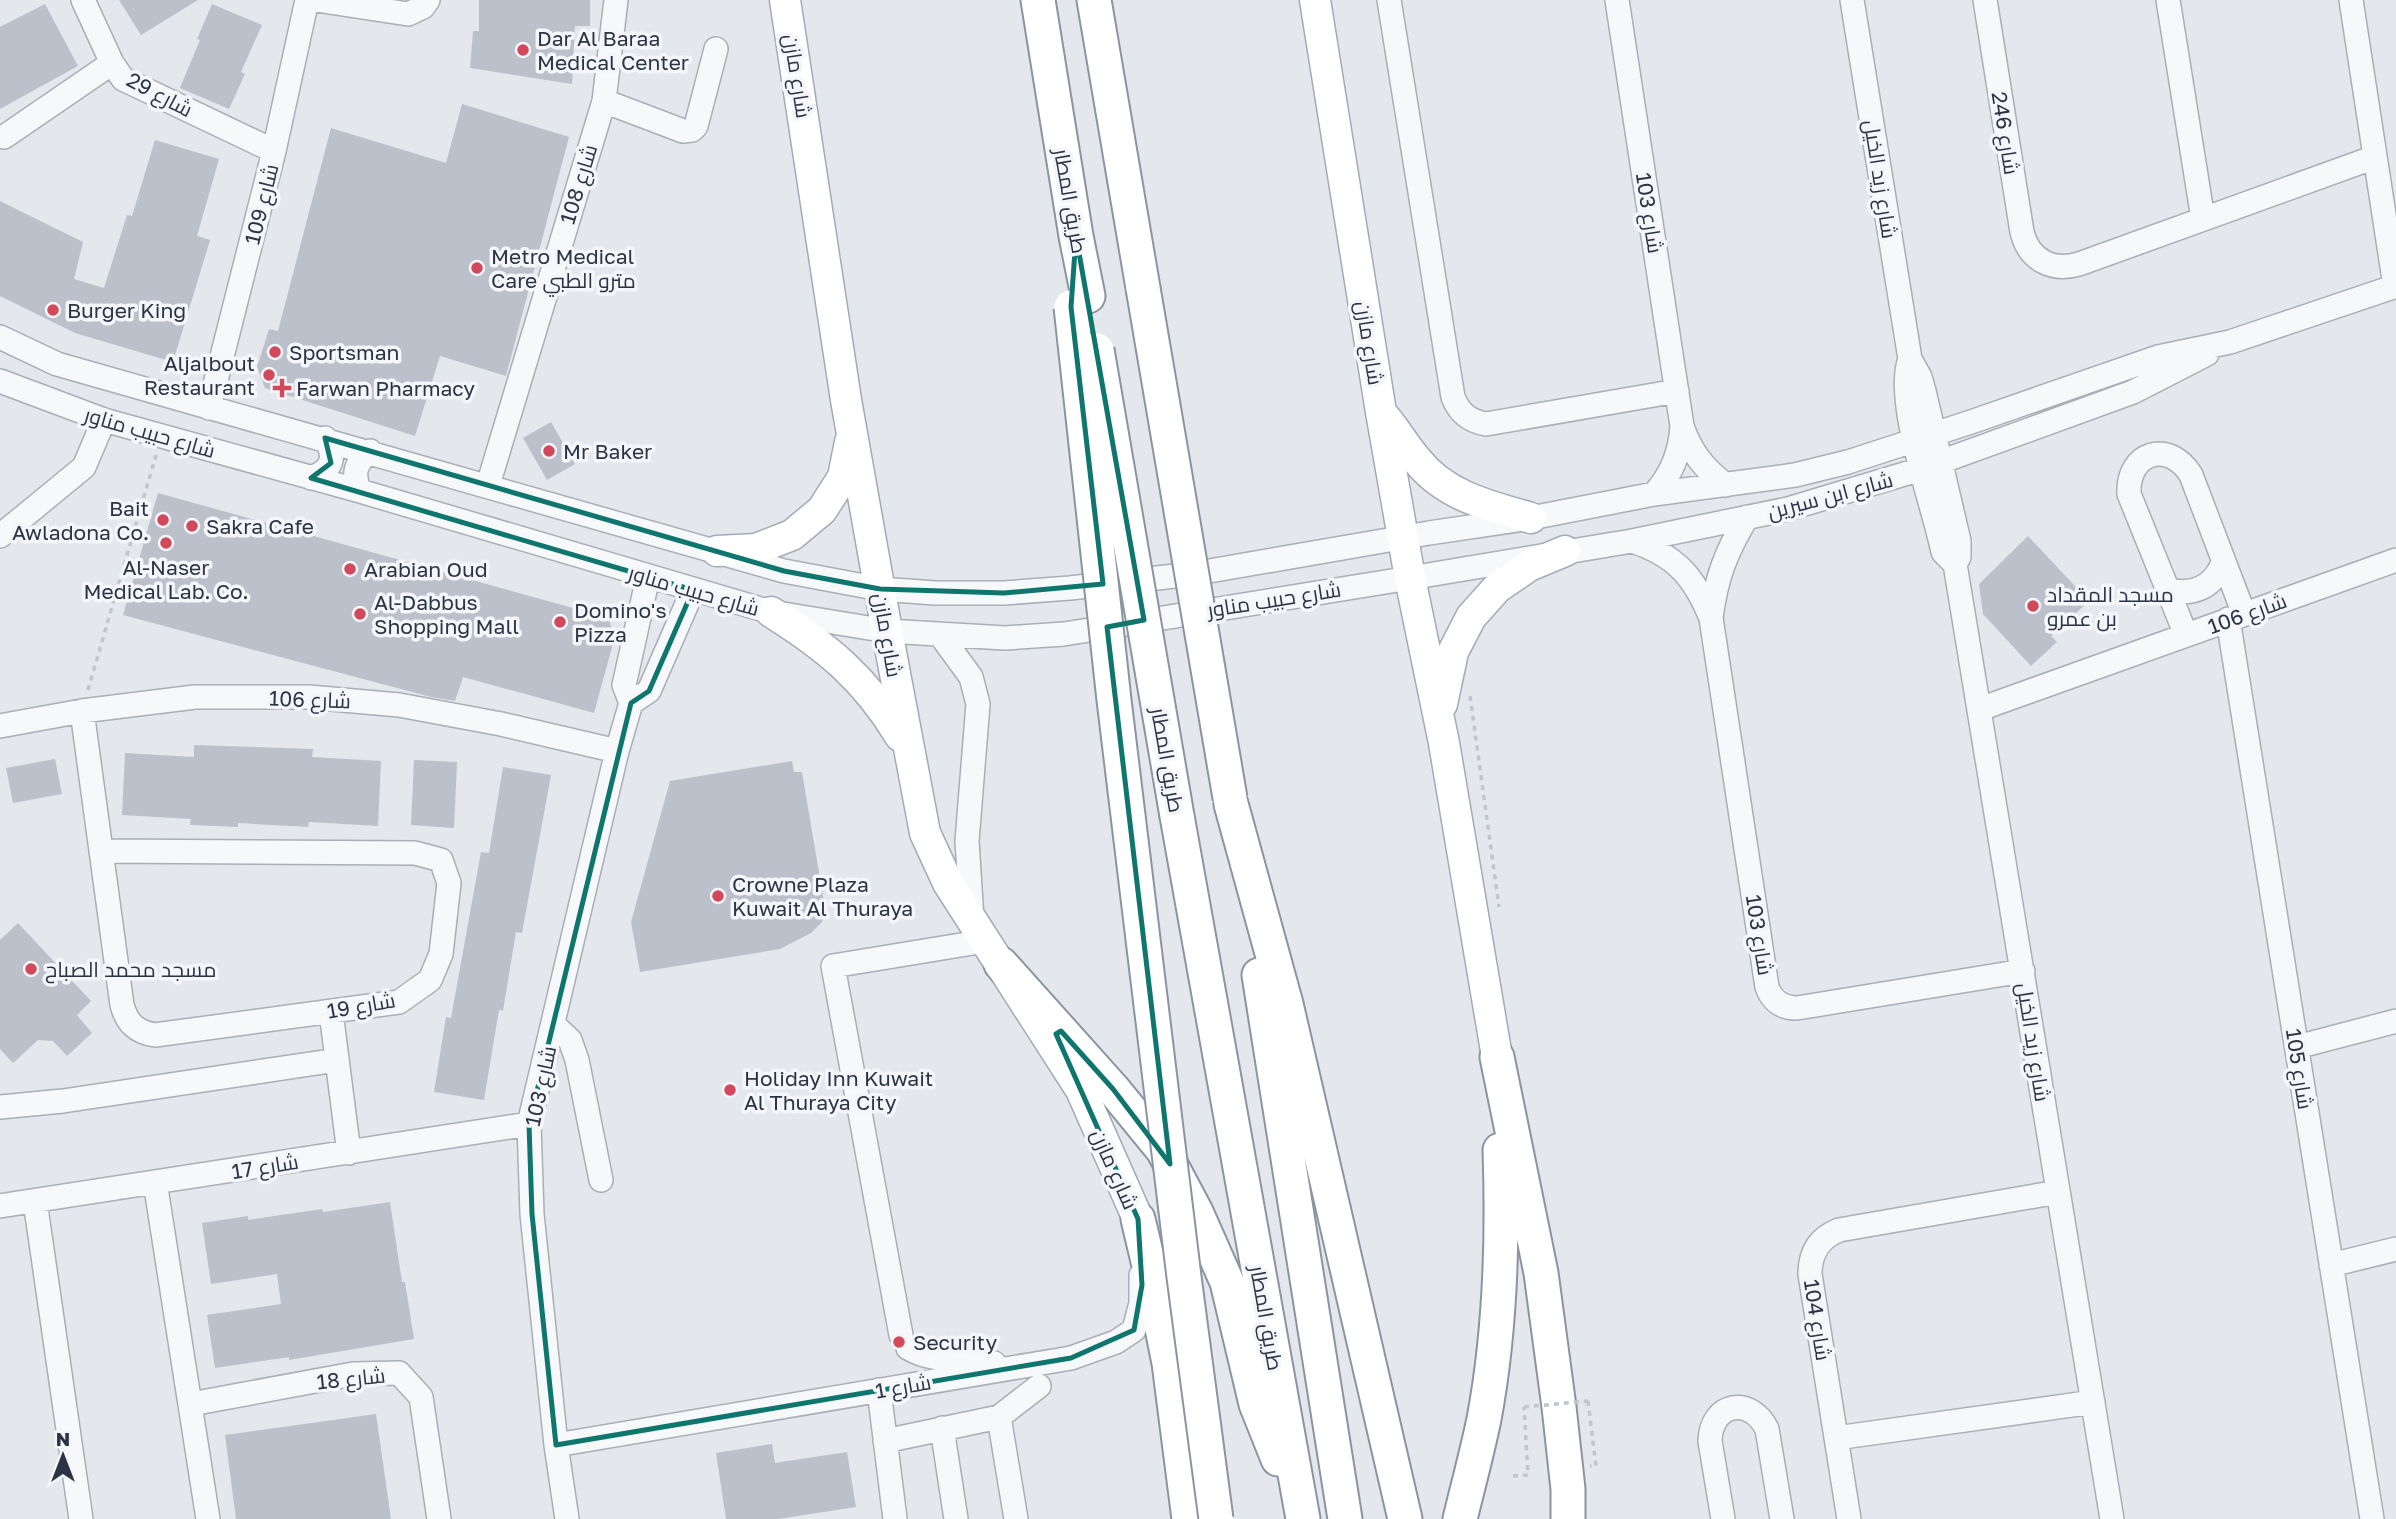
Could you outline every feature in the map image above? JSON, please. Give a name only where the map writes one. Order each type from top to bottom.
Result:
[{"type":"highway","name":"طريق المطار","points":[[1038,0],[1076,236],[1080,302],[1177,816],[1303,1519]]},
{"type":"highway","points":[[1094,0],[1231,801],[1345,1519]]},
{"type":"highway","points":[[1080,302],[1118,727],[1216,1519]]},
{"type":"highway","points":[[1231,801],[1286,1004],[1405,1519]]},
{"type":"highway","points":[[986,943],[1163,1150],[1196,1212],[1227,1282],[1256,1404],[1303,1519]]},
{"type":"highway","points":[[1460,1519],[1484,1418],[1497,1303],[1502,1230],[1497,1057]]},
{"type":"highway","points":[[1497,1057],[1541,1273],[1559,1407],[1568,1489],[1568,1519]]},
{"type":"highway","points":[[1138,1219],[1169,1363],[1189,1519]]},
{"type":"main road","name":"شارع مازن","points":[[785,0],[846,400],[925,832],[948,883],[1081,1090],[1138,1219]]},
{"type":"main road","name":"شارع مازن","points":[[1315,0],[1381,412],[1410,578],[1444,743],[1497,1057]]},
{"type":"main road","points":[[717,551],[756,550],[792,535],[822,510],[843,477],[851,439],[846,400]]},
{"type":"main road","points":[[1381,412],[1417,461],[1437,481],[1465,498],[1531,518]]},
{"type":"main road","points":[[1444,743],[1442,696],[1453,652],[1471,617],[1497,588],[1529,566],[1566,551]]},
{"type":"main road","points":[[771,612],[813,638],[852,671],[884,709],[910,751]]},
{"type":"street","name":"شارع 29","points":[[83,0],[112,63],[123,79],[274,151]]},
{"type":"street","name":"شارع 109","points":[[209,408],[274,151],[307,0]]},
{"type":"street","points":[[316,0],[408,14],[416,12],[428,0]]},
{"type":"street","name":"شارع 108","points":[[488,485],[604,101],[617,0]]},
{"type":"street","points":[[1389,0],[1453,397],[1460,412],[1476,422],[1496,424],[1677,391]]},
{"type":"street","name":"شارع 103","points":[[1618,0],[1682,426],[1698,459],[1713,476],[1726,485]]},
{"type":"street","name":"شارع زيد الخيل","points":[[1852,0],[1910,359],[1920,377],[1924,436],[1931,465],[1959,541],[1959,557],[1955,565],[2112,1519]]},
{"type":"street","name":"شارع 246","points":[[1985,0],[2022,232],[2027,248],[2039,260],[2058,267],[2069,267],[2203,219]]},
{"type":"street","points":[[2168,0],[2203,219],[2375,157]]},
{"type":"street","points":[[2351,0],[2395,286]]},
{"type":"street","points":[[604,101],[683,131],[692,130],[696,126],[716,49]]},
{"type":"street","points":[[4,137],[112,63]]},
{"type":"street","name":"شارع ابن سيرين","points":[[1403,539],[1654,494],[1795,475],[1848,462],[2158,357],[2230,342],[2395,286]]},
{"type":"street","name":"شارع حبيب مناور","points":[[0,337],[57,364],[209,408],[370,451],[784,571],[880,589],[935,593],[1004,593],[1070,588],[1192,574],[1403,539]]},
{"type":"street","name":"شارع ابن سيرين","points":[[1410,578],[1632,541],[1830,497],[1931,465],[2133,392],[2230,342]]},
{"type":"street","name":"شارع حبيب مناور","points":[[0,381],[104,421],[360,492],[771,612],[887,631],[1004,638],[1064,634],[1410,578]]},
{"type":"street","points":[[0,536],[84,467],[104,421]]},
{"type":"street","name":"شارع 103","points":[[1654,494],[1663,484],[1676,460],[1682,426]]},
{"type":"street","points":[[311,478],[323,474],[331,463],[332,450],[325,439]]},
{"type":"street","points":[[360,492],[355,481],[355,469],[370,451]]},
{"type":"street","name":"شارع 105","points":[[2186,635],[2129,494],[2129,480],[2134,467],[2144,458],[2158,454],[2172,456],[2183,463],[2191,475],[2223,562],[2236,617],[2297,1047],[2372,1519]]},
{"type":"street","name":"شارع 103","points":[[1707,608],[1721,567],[1746,517]]},
{"type":"street","name":"شارع 103","points":[[1632,541],[1667,556],[1681,568],[1693,582],[1707,608],[1768,987],[1773,999],[1784,1007],[1797,1008],[2023,971]]},
{"type":"street","name":"شارع 106","points":[[1980,709],[2396,559]]},
{"type":"street","points":[[2168,590],[2179,592],[2202,588],[2219,573],[2223,562]]},
{"type":"street","name":"شارع 103","points":[[632,703],[624,685],[648,577]]},
{"type":"street","name":"شارع 103","points":[[567,1519],[556,1445],[532,1214],[529,1124],[617,751],[632,703],[649,691],[693,590]]},
{"type":"street","points":[[941,636],[971,677],[978,704],[967,841],[986,943],[833,966],[905,1341],[919,1354],[933,1358],[1022,1366]]},
{"type":"street","name":"شارع 106","points":[[0,726],[82,711],[195,697],[309,697],[399,705],[501,724],[617,751]]},
{"type":"street","name":"شارع 19","points":[[82,711],[122,1005],[124,1014],[136,1029],[155,1035],[398,1002],[430,980],[441,954],[449,883],[441,860],[415,853],[103,852]]},
{"type":"street","points":[[331,1012],[349,1153]]},
{"type":"street","points":[[2297,1047],[2396,1021]]},
{"type":"street","points":[[553,1024],[570,1040],[577,1060],[601,1180]]},
{"type":"street","points":[[0,1107],[62,1101],[337,1060]]},
{"type":"street","name":"شارع 17","points":[[0,1206],[529,1124]]},
{"type":"street","points":[[155,1182],[208,1519]]},
{"type":"street","name":"شارع 104","points":[[1849,1519],[1810,1274],[1812,1256],[1822,1240],[1839,1230],[2058,1192]]},
{"type":"street","points":[[35,1201],[82,1519]]},
{"type":"street","name":"شارع 1","points":[[556,1445],[1070,1358],[1116,1342],[1134,1330],[1141,1303],[1138,1219]]},
{"type":"street","points":[[2331,1265],[2396,1249]]},
{"type":"street","name":"شارع 18","points":[[191,1404],[353,1374],[399,1373],[421,1397],[439,1519]]},
{"type":"street","points":[[886,1441],[999,1417],[1039,1386]]},
{"type":"street","points":[[879,1390],[895,1519]]},
{"type":"street","points":[[1836,1438],[2093,1402]]},
{"type":"street","points":[[1723,1519],[1710,1429],[1716,1417],[1726,1409],[1739,1407],[1751,1410],[1761,1418],[1767,1429],[1782,1519]]},
{"type":"street","points":[[999,1417],[1016,1519]]},
{"type":"street","points":[[942,1429],[956,1519]]},
{"type":"path","points":[[82,711],[162,436]]},
{"type":"path","points":[[1513,1476],[1528,1475],[1524,1408],[1588,1401],[1596,1466]]},
{"type":"highlighted area","points":[[1076,236],[1144,620],[1107,627],[1170,1164],[1113,1089],[1061,1031],[1056,1034],[1138,1219],[1142,1285],[1134,1330],[1071,1358],[556,1445],[532,1214],[529,1124],[631,703],[649,691],[693,590],[311,478],[331,463],[325,438],[784,571],[880,589],[1004,593],[1103,584],[1071,307]]},
{"type":"building","points":[[119,0],[198,0],[141,35]]},
{"type":"building","points":[[479,0],[590,0],[590,26],[575,26],[572,84],[470,68],[473,31],[479,31]]},
{"type":"building","points":[[45,4],[78,66],[0,109],[0,27]]},
{"type":"building","points":[[212,4],[262,25],[241,72],[245,74],[229,109],[180,88]]},
{"type":"building","points":[[462,104],[569,137],[506,376],[440,356],[415,436],[265,388],[257,367],[269,329],[278,331],[331,128],[446,163]]},
{"type":"building","points":[[155,140],[219,159],[197,236],[210,240],[173,362],[75,333],[0,296],[0,201],[83,242],[74,279],[104,288],[127,215],[132,216]]},
{"type":"building","name":"Mr Baker","points":[[551,422],[575,464],[547,480],[523,438]]},
{"type":"building","points":[[158,493],[609,618],[614,640],[594,713],[463,677],[455,701],[431,697],[123,615]]},
{"type":"building","name":"مسجد المقداد بن عمرو","points":[[2028,536],[2089,601],[2051,636],[2057,642],[2031,666],[1983,614],[1979,584]]},
{"type":"building","points":[[194,745],[313,749],[312,757],[381,761],[378,826],[309,822],[308,827],[238,823],[238,827],[190,825],[191,819],[122,815],[125,753],[194,757]]},
{"type":"building","points":[[55,759],[62,794],[13,803],[6,768]]},
{"type":"building","points":[[414,760],[457,762],[454,828],[411,825]]},
{"type":"building","points":[[792,761],[794,772],[802,772],[824,902],[822,922],[811,933],[780,949],[640,972],[631,922],[670,781]]},
{"type":"building","points":[[503,767],[551,775],[522,933],[516,932],[503,1011],[499,1010],[484,1100],[434,1092],[446,1017],[451,1018],[481,852],[489,853]]},
{"type":"building","name":"مسجد محمد الصباح","points":[[18,923],[91,1001],[77,1015],[92,1033],[67,1056],[53,1041],[38,1040],[13,1063],[0,1049],[0,940]]},
{"type":"building","points":[[390,1202],[414,1339],[289,1360],[289,1357],[215,1368],[207,1315],[281,1304],[277,1274],[211,1284],[202,1223],[248,1216],[248,1220],[322,1209],[323,1212]]},
{"type":"building","points":[[376,1414],[391,1519],[236,1519],[225,1435]]},
{"type":"building","points":[[772,1444],[775,1463],[847,1452],[856,1507],[779,1519],[726,1519],[716,1453]]},
{"type":"place","name":"Dar Al Baraa Medical Center","points":[[523,50]]},
{"type":"place","name":"Metro Medical Care مترو الطبي","points":[[477,268]]},
{"type":"place","name":"Burger King","points":[[53,310]]},
{"type":"place","name":"Sportsman","points":[[275,352]]},
{"type":"place","name":"Aljalbout Restaurant","points":[[269,375]]},
{"type":"place","name":"Farwan Pharmacy","points":[[282,388]]},
{"type":"place","name":"Mr Baker","points":[[549,451]]},
{"type":"place","name":"Bait Awladona Co.","points":[[163,520]]},
{"type":"place","name":"Sakra Cafe","points":[[192,526]]},
{"type":"place","name":"Al-Naser Medical Lab. Co.","points":[[166,543]]},
{"type":"place","name":"Arabian Oud","points":[[350,569]]},
{"type":"place","name":"مسجد المقداد بن عمرو","points":[[2033,606]]},
{"type":"place","name":"Al-Dabbus Shopping Mall","points":[[360,614]]},
{"type":"place","name":"Domino's Pizza","points":[[560,622]]},
{"type":"place","name":"Crowne Plaza Kuwait Al Thuraya","points":[[718,896]]},
{"type":"place","name":"مسجد محمد الصباح","points":[[31,969]]},
{"type":"place","name":"Holiday Inn Kuwait Al Thuraya City","points":[[730,1090]]},
{"type":"place","name":"Security","points":[[899,1342]]}]
